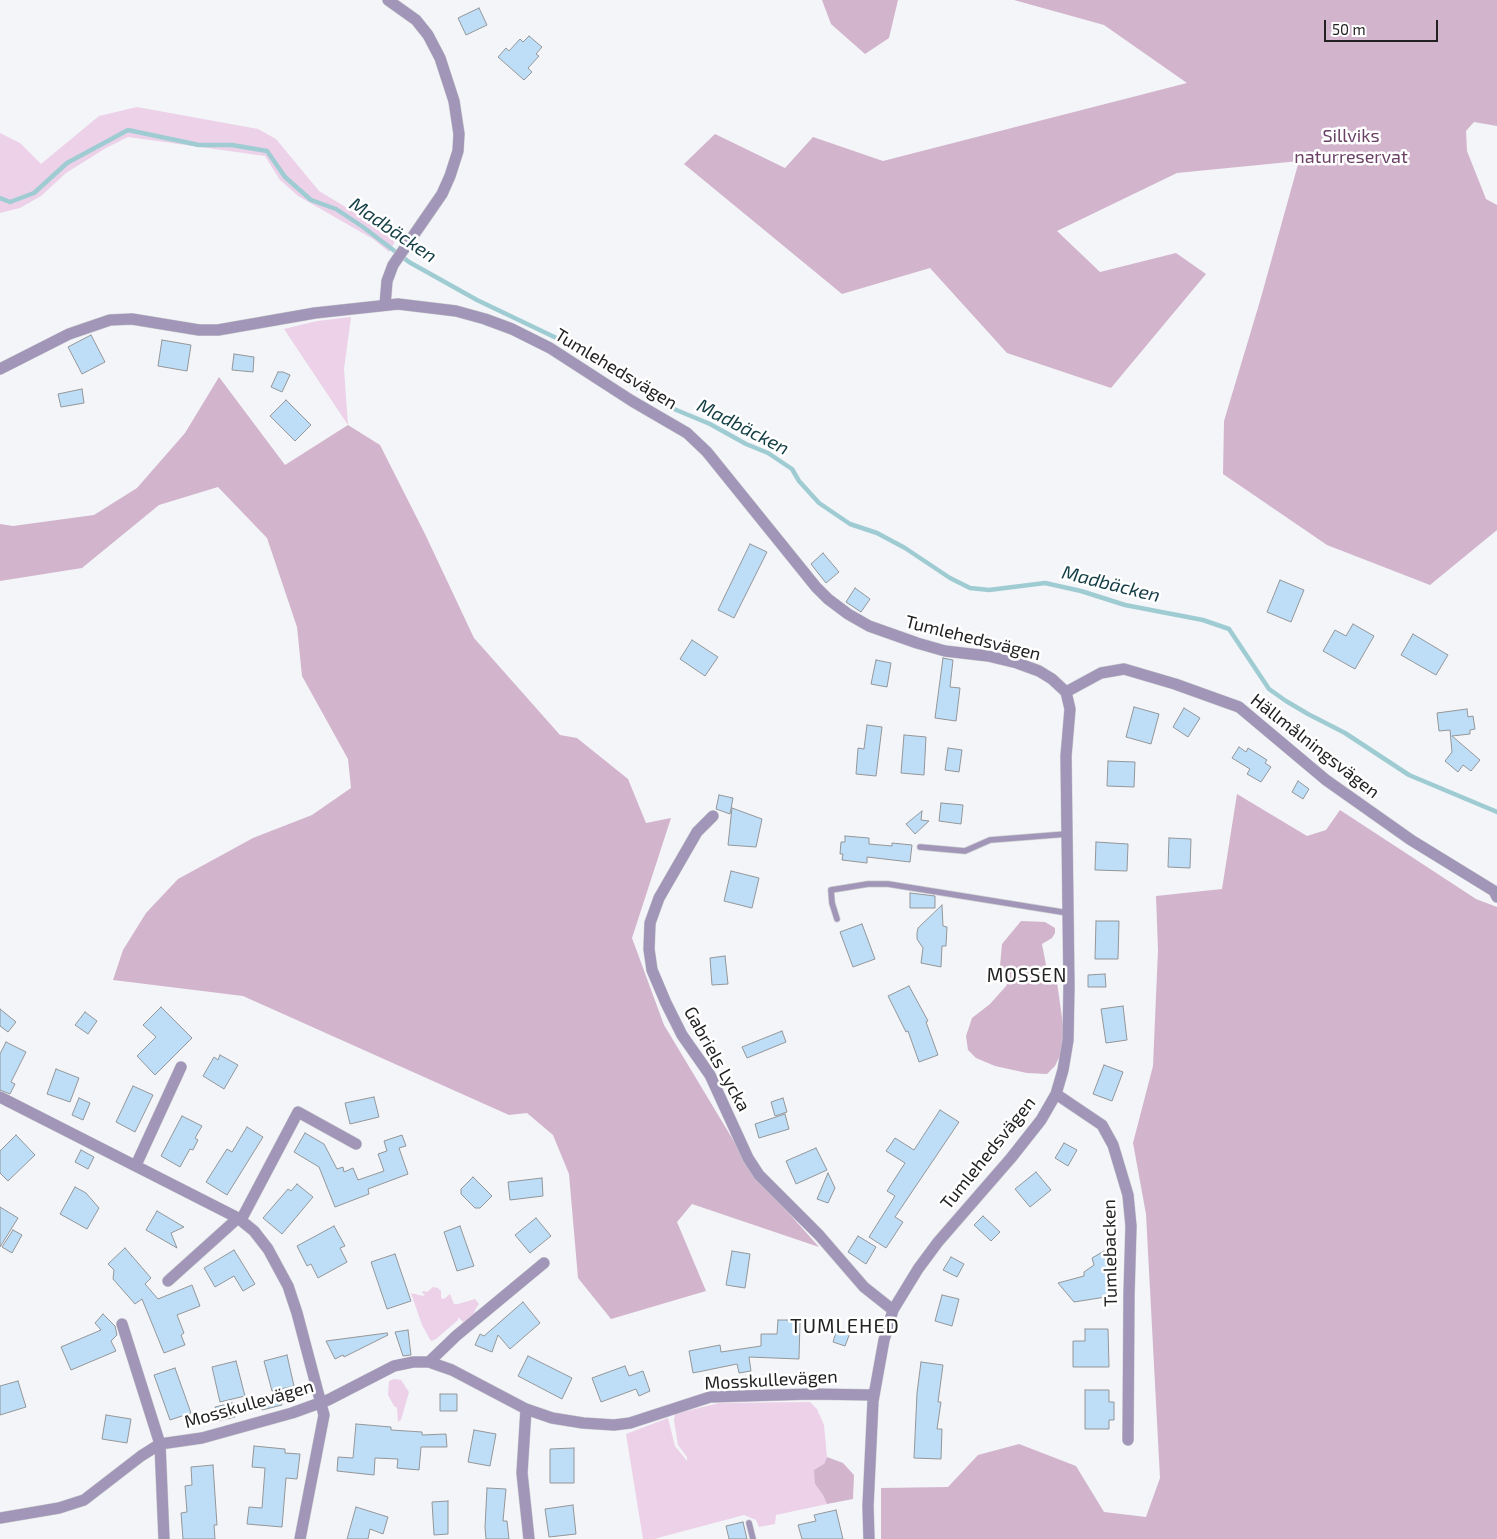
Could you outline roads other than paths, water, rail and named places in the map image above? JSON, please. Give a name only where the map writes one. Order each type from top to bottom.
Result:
[{"type":"street","points":[[385,305],[387,281],[393,265],[442,194],[458,151],[459,134],[454,101],[440,58],[428,35],[416,20],[388,0]]},
{"type":"street","name":"Tumlehedsvägen","points":[[0,369],[68,334],[110,320],[132,319],[199,330],[218,330],[315,313],[385,305],[398,304],[456,311],[512,329],[550,348],[686,433],[707,452],[816,587],[848,614],[869,626],[916,643],[945,651],[988,656],[1032,668],[1052,678],[1066,692],[1070,709],[1066,756],[1069,986],[1068,1040],[1064,1070],[1056,1094],[1041,1120],[1011,1158],[938,1242],[918,1269],[893,1310],[884,1340],[873,1395],[868,1497],[869,1539]]},
{"type":"street","name":"Hällmålningsvägen","points":[[1066,692],[1101,673],[1124,669],[1175,684],[1239,707],[1326,780],[1411,840],[1494,891],[1497,897]]},
{"type":"street","name":"Gabriels Lycka","points":[[712,816],[697,832],[659,898],[650,923],[649,950],[652,970],[682,1035],[710,1075],[748,1158],[759,1174],[819,1235],[864,1287],[893,1310]]},
{"type":"street","points":[[136,1165],[181,1067]]},
{"type":"street","name":"Tumlebacken","points":[[1056,1094],[1103,1126],[1113,1145],[1128,1195],[1130,1226],[1128,1440]]},
{"type":"street","points":[[0,1096],[240,1219],[268,1249],[288,1286],[324,1414],[321,1438],[300,1539]]},
{"type":"street","points":[[168,1281],[240,1219],[298,1112],[356,1144]]},
{"type":"street","points":[[429,1362],[460,1333],[544,1262]]},
{"type":"street","points":[[122,1324],[160,1444],[161,1515],[164,1539]]},
{"type":"street","name":"Mosskullevägen","points":[[0,1518],[59,1508],[84,1500],[141,1456],[160,1444],[202,1438],[321,1403],[394,1366],[413,1362],[429,1362],[452,1370],[526,1409],[552,1418],[583,1423],[614,1425],[638,1421],[710,1397],[873,1395]]},
{"type":"street","points":[[526,1409],[522,1473],[529,1539]]},
{"type":"lane","points":[[920,847],[965,851],[990,840],[1067,834]]},
{"type":"lane","points":[[836,919],[832,903],[832,890],[868,884],[907,887],[1068,913]]},
{"type":"lane","points":[[749,1523],[753,1539]]},
{"type":"waterway","name":"Madbäcken","points":[[0,198],[10,202],[34,193],[67,163],[128,130],[199,145],[232,145],[267,151],[285,177],[311,200],[336,209],[409,262],[477,300],[571,345],[662,404],[710,424],[746,444],[768,453],[792,469],[799,481],[819,503],[850,524],[877,533],[905,548],[950,578],[970,588],[989,590],[1045,583],[1081,591],[1125,605],[1203,620],[1229,629],[1269,689],[1286,701],[1345,733],[1409,775],[1497,812]]},
{"type":"district","name":"MOSSEN","points":[[1027,976]]},
{"type":"district","name":"TUMLEHED","points":[[845,1326]]},
{"type":"park label","name":"Sillviks naturreservat","points":[[1351,146]]}]
